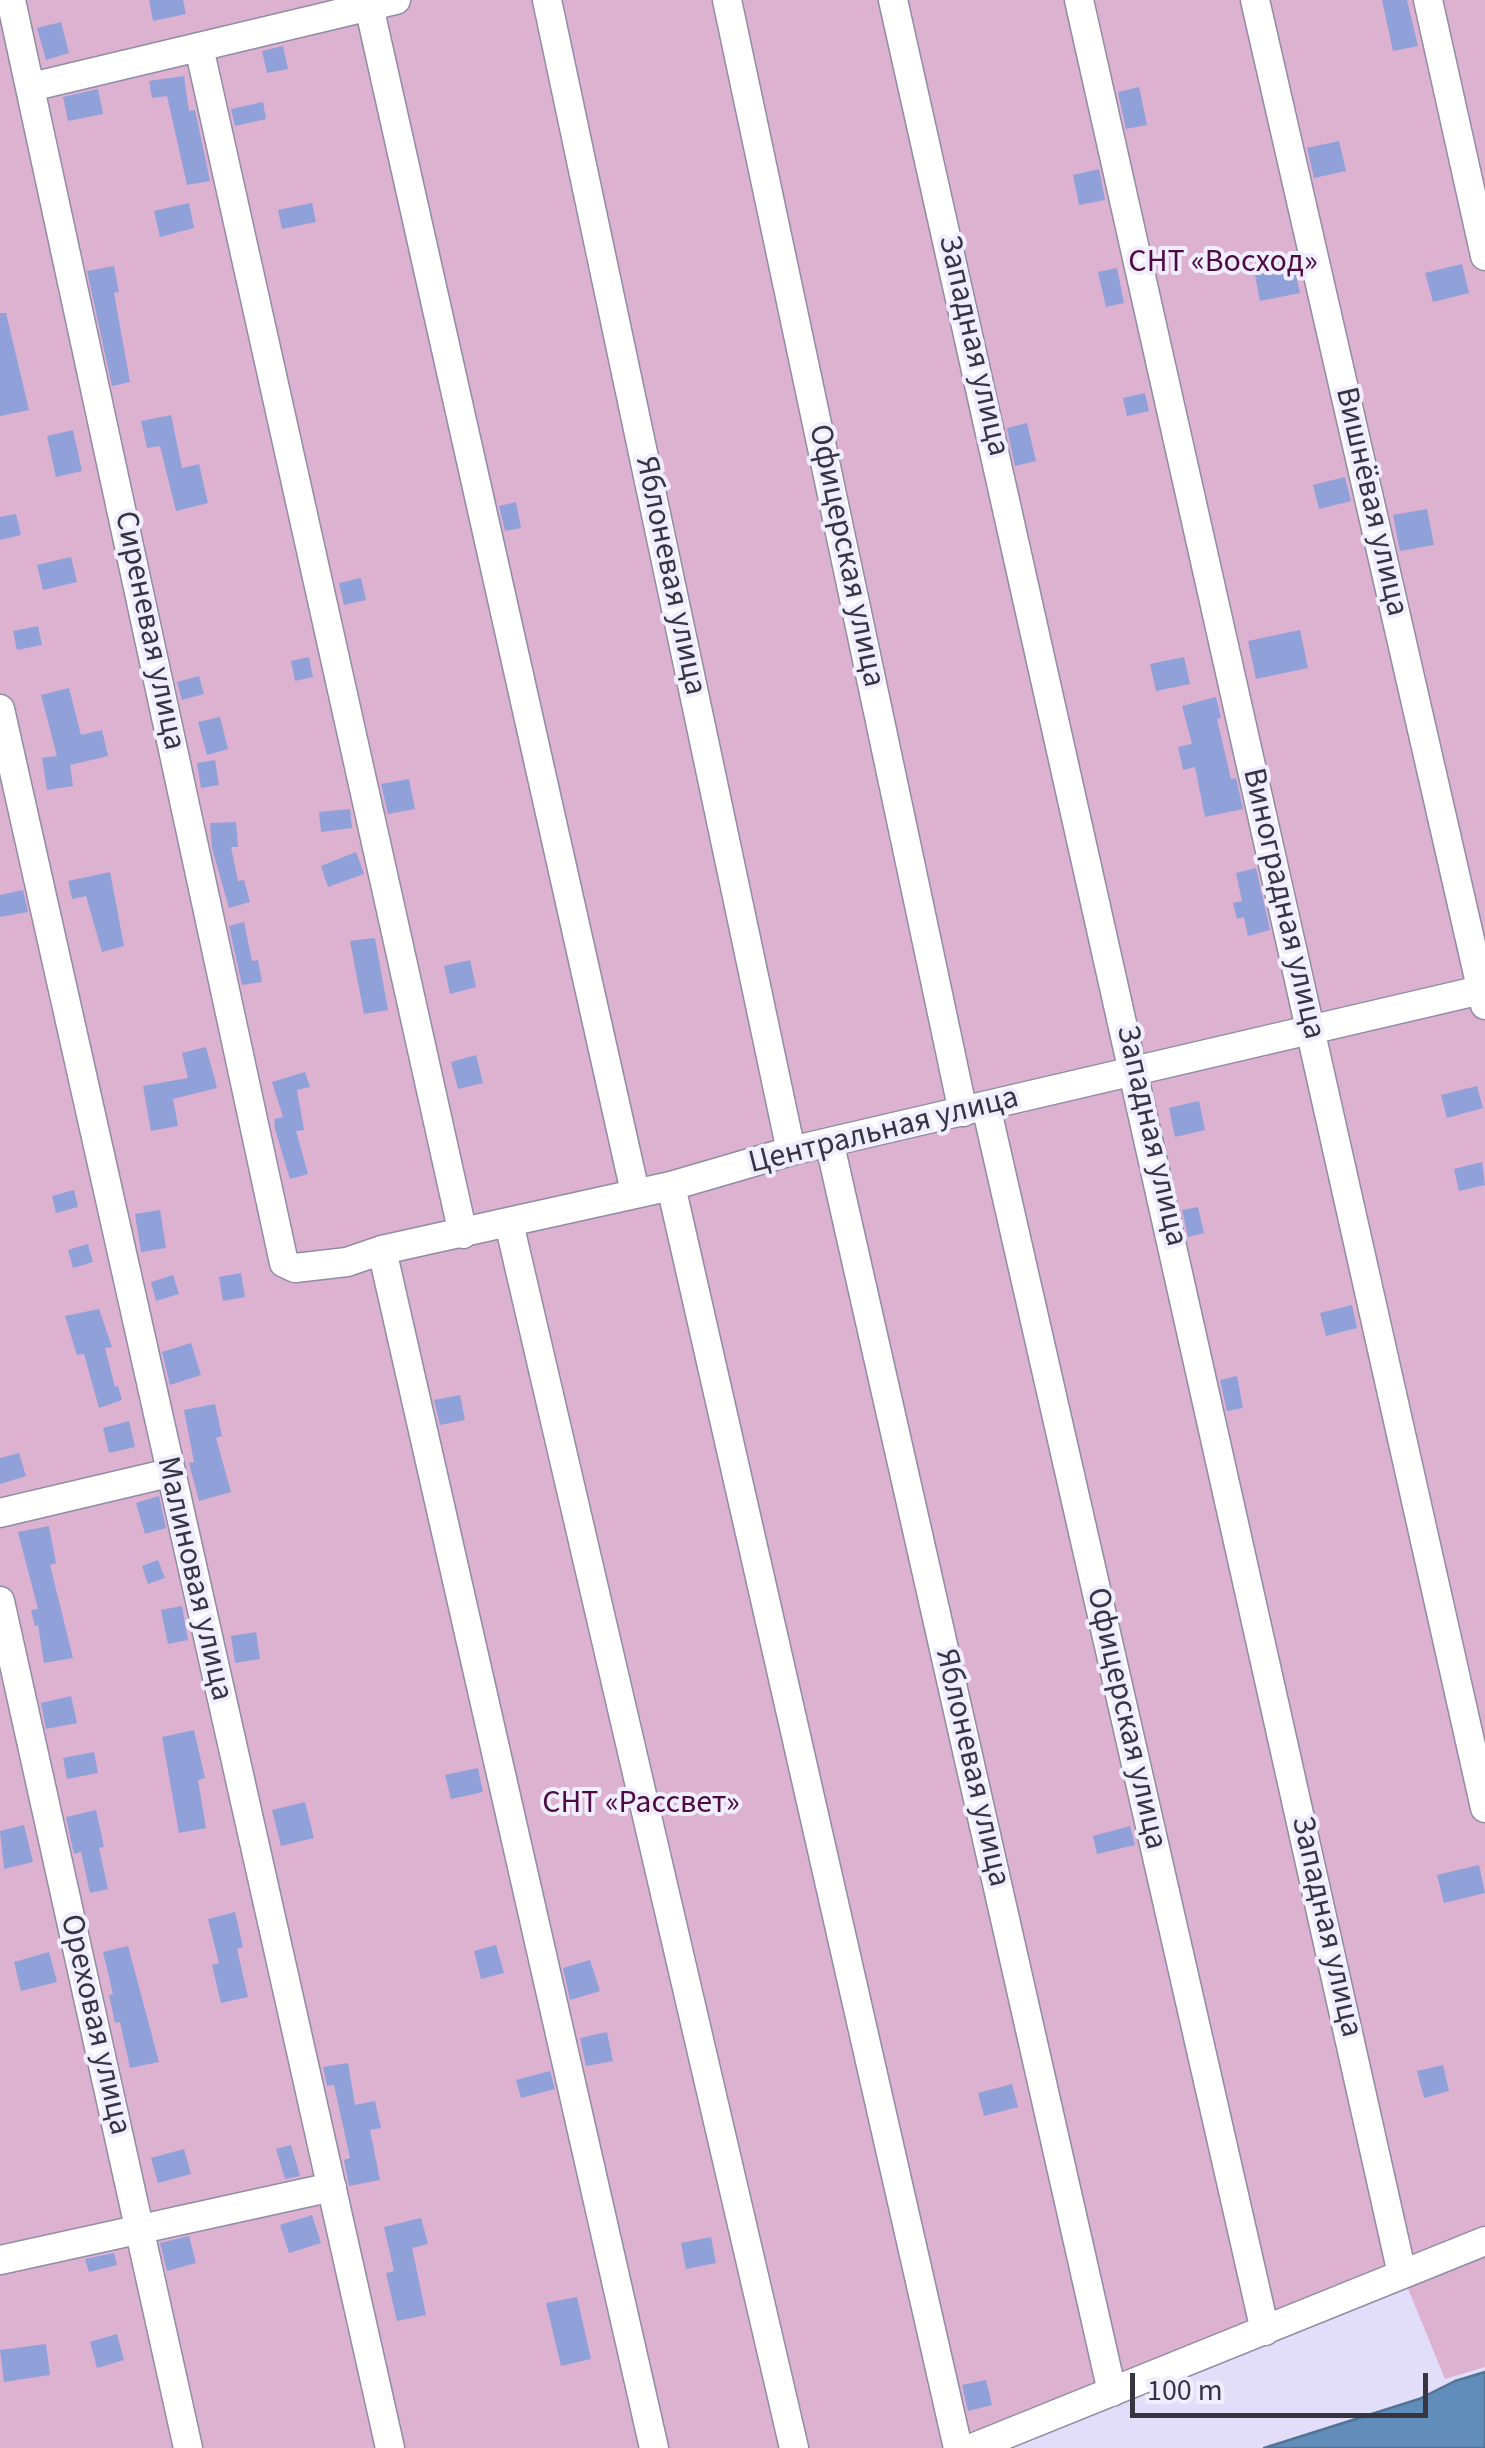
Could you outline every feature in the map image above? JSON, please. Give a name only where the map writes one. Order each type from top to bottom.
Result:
[{"type":"street","name":"Сиреневая улица","points":[[11,0],[284,1263]]},
{"type":"street","name":"Яблоневая улица","points":[[548,0],[790,1151]]},
{"type":"street","name":"Офицерская улица","points":[[727,0],[975,1109],[1265,2331]]},
{"type":"street","name":"Западная улица","points":[[893,0],[1402,2274]]},
{"type":"street","name":"Виноградная улица","points":[[1078,0],[1485,1808]]},
{"type":"street","name":"Вишнёвая улица","points":[[1255,0],[1484,995]]},
{"type":"street","points":[[1428,0],[1485,256]]},
{"type":"street","points":[[30,87],[382,3],[636,1192]]},
{"type":"street","points":[[199,48],[463,1234]]},
{"type":"street","name":"Малиновая улица","points":[[0,709],[390,2448]]},
{"type":"street","name":"Центральная улица","points":[[284,1263],[310,1268],[347,1262],[382,1250],[671,1186],[790,1151],[1484,995]]},
{"type":"street","name":"Яблоневая улица","points":[[830,1145],[1112,2392]]},
{"type":"street","points":[[671,1186],[958,2448]]},
{"type":"street","points":[[509,1223],[794,2448]]},
{"type":"street","points":[[382,1250],[654,2448]]},
{"type":"street","points":[[0,1513],[169,1473]]},
{"type":"street","name":"Ореховая улица","points":[[0,1601],[188,2448]]},
{"type":"street","points":[[0,2260],[332,2187]]},
{"type":"street","points":[[972,2448],[1485,2240]]},
{"type":"green space","name":"СНТ «Рассвет»","points":[[0,0],[1485,0],[1485,2367],[1445,2379],[1402,2274],[972,2448],[0,2448]]},
{"type":"water","points":[[1485,2372],[1485,2448],[1264,2448],[1419,2399],[1455,2381]]},
{"type":"building","points":[[149,0],[183,0],[186,14],[153,21]]},
{"type":"building","points":[[1382,0],[1407,0],[1418,46],[1393,51]]},
{"type":"building","points":[[61,22],[69,53],[46,60],[37,28]]},
{"type":"building","points":[[283,46],[288,69],[267,73],[262,51]]},
{"type":"building","points":[[184,76],[189,111],[195,110],[210,181],[187,185],[167,96],[152,98],[149,81]]},
{"type":"building","points":[[1139,87],[1147,125],[1126,129],[1118,92]]},
{"type":"building","points":[[98,89],[103,114],[68,121],[63,97]]},
{"type":"building","points":[[263,102],[266,119],[235,126],[231,109]]},
{"type":"building","points":[[1339,141],[1346,171],[1314,178],[1307,148]]},
{"type":"building","points":[[1099,169],[1105,200],[1079,205],[1073,175]]},
{"type":"building","points":[[189,203],[194,228],[160,237],[154,211]]},
{"type":"building","points":[[312,203],[316,222],[282,229],[278,210]]},
{"type":"building","points":[[1292,257],[1300,293],[1260,301],[1253,265]]},
{"type":"building","points":[[1462,264],[1469,293],[1433,302],[1425,273]]},
{"type":"building","points":[[114,266],[119,292],[114,293],[130,382],[112,386],[87,271]]},
{"type":"building","points":[[1117,268],[1124,303],[1106,307],[1098,272]]},
{"type":"building","points":[[0,313],[6,313],[29,410],[0,416]]},
{"type":"building","points":[[1145,393],[1149,411],[1127,416],[1123,398]]},
{"type":"building","points":[[171,415],[182,468],[199,464],[208,503],[176,511],[160,446],[147,448],[141,421]]},
{"type":"building","points":[[1027,423],[1036,461],[1015,466],[1007,428]]},
{"type":"building","points":[[73,430],[82,471],[56,477],[47,436]]},
{"type":"building","points":[[1345,477],[1351,501],[1319,509],[1313,485]]},
{"type":"building","points":[[516,502],[521,528],[505,531],[499,506]]},
{"type":"building","points":[[1427,509],[1434,545],[1400,551],[1393,515]]},
{"type":"building","points":[[16,514],[21,535],[0,540],[0,517]]},
{"type":"building","points":[[71,557],[77,582],[43,590],[37,565]]},
{"type":"building","points":[[361,578],[366,600],[344,605],[339,583]]},
{"type":"building","points":[[38,626],[42,645],[17,650],[13,631]]},
{"type":"building","points":[[1300,630],[1308,668],[1256,679],[1248,641]]},
{"type":"building","points":[[309,657],[313,677],[295,681],[291,661]]},
{"type":"building","points":[[1184,657],[1190,684],[1156,691],[1150,664]]},
{"type":"building","points":[[199,676],[204,694],[182,700],[177,682]]},
{"type":"building","points":[[69,688],[81,735],[102,730],[108,756],[70,765],[73,786],[47,790],[42,758],[57,756],[41,695]]},
{"type":"building","points":[[1216,697],[1231,779],[1236,778],[1243,809],[1205,817],[1195,767],[1183,770],[1178,747],[1192,744],[1182,706]]},
{"type":"building","points":[[220,717],[228,749],[207,755],[198,722]]},
{"type":"building","points":[[215,760],[219,785],[201,788],[197,763]]},
{"type":"building","points":[[409,779],[415,809],[388,814],[381,784]]},
{"type":"building","points":[[350,809],[352,828],[321,832],[319,812]]},
{"type":"building","points":[[236,822],[238,847],[231,847],[238,881],[244,880],[250,902],[229,908],[212,848],[210,823]]},
{"type":"building","points":[[356,852],[364,874],[328,887],[321,866]]},
{"type":"building","points":[[1256,868],[1270,930],[1248,936],[1244,917],[1237,919],[1233,903],[1242,901],[1236,873]]},
{"type":"building","points":[[110,872],[124,946],[102,952],[86,896],[72,899],[68,881]]},
{"type":"building","points":[[23,890],[28,912],[0,917],[0,895]]},
{"type":"building","points":[[244,922],[252,961],[258,960],[262,982],[242,985],[229,926]]},
{"type":"building","points":[[375,938],[388,1010],[364,1014],[350,941]]},
{"type":"building","points":[[470,960],[476,987],[450,994],[444,966]]},
{"type":"building","points":[[206,1047],[217,1088],[173,1099],[178,1126],[151,1131],[143,1086],[188,1078],[182,1053]]},
{"type":"building","points":[[476,1055],[483,1083],[458,1089],[451,1062]]},
{"type":"building","points":[[305,1072],[310,1087],[297,1090],[304,1130],[296,1131],[308,1174],[290,1179],[275,1129],[274,1119],[283,1117],[272,1082]]},
{"type":"building","points":[[1477,1086],[1483,1108],[1447,1118],[1441,1095]]},
{"type":"building","points":[[1199,1101],[1205,1130],[1175,1137],[1169,1108]]},
{"type":"building","points":[[1482,1162],[1485,1185],[1459,1191],[1454,1169]]},
{"type":"building","points":[[74,1190],[78,1207],[56,1213],[52,1196]]},
{"type":"building","points":[[1198,1207],[1204,1233],[1188,1237],[1182,1210]]},
{"type":"building","points":[[160,1210],[166,1248],[141,1252],[135,1214]]},
{"type":"building","points":[[88,1244],[93,1262],[73,1268],[68,1250]]},
{"type":"building","points":[[241,1273],[245,1297],[223,1301],[219,1277]]},
{"type":"building","points":[[173,1275],[179,1294],[156,1301],[151,1282]]},
{"type":"building","points":[[1352,1305],[1357,1328],[1326,1336],[1320,1313]]},
{"type":"building","points":[[99,1309],[112,1347],[105,1348],[122,1400],[99,1408],[84,1354],[77,1355],[65,1316]]},
{"type":"building","points":[[191,1343],[201,1375],[170,1385],[162,1352]]},
{"type":"building","points":[[1237,1376],[1243,1408],[1227,1411],[1220,1380]]},
{"type":"building","points":[[460,1395],[465,1420],[440,1425],[434,1400]]},
{"type":"building","points":[[215,1404],[222,1436],[216,1438],[231,1492],[199,1501],[189,1463],[194,1462],[184,1410]]},
{"type":"building","points":[[129,1421],[135,1447],[109,1453],[103,1428]]},
{"type":"building","points":[[19,1453],[26,1476],[0,1484],[0,1458]]},
{"type":"building","points":[[159,1496],[166,1528],[145,1534],[136,1503]]},
{"type":"building","points":[[49,1526],[56,1563],[50,1565],[73,1658],[44,1663],[38,1625],[35,1626],[31,1610],[38,1609],[18,1532]]},
{"type":"building","points":[[158,1560],[165,1578],[148,1584],[142,1566]]},
{"type":"building","points":[[182,1606],[188,1640],[168,1644],[161,1610]]},
{"type":"building","points":[[256,1632],[260,1659],[235,1663],[231,1636]]},
{"type":"building","points":[[71,1696],[77,1723],[46,1729],[41,1703]]},
{"type":"building","points":[[194,1730],[205,1778],[198,1780],[206,1828],[179,1833],[162,1737]]},
{"type":"building","points":[[94,1752],[98,1773],[67,1779],[63,1758]]},
{"type":"building","points":[[478,1768],[483,1792],[451,1799],[445,1775]]},
{"type":"building","points":[[305,1802],[314,1838],[281,1846],[272,1810]]},
{"type":"building","points":[[96,1810],[108,1889],[90,1893],[81,1852],[74,1854],[66,1817]]},
{"type":"building","points":[[24,1825],[33,1862],[4,1869],[0,1831]]},
{"type":"building","points":[[1130,1826],[1135,1845],[1097,1854],[1093,1836]]},
{"type":"building","points":[[1479,1865],[1485,1893],[1444,1903],[1437,1875]]},
{"type":"building","points":[[235,1912],[243,1947],[237,1949],[248,1997],[221,2003],[212,1965],[219,1963],[208,1919]]},
{"type":"building","points":[[496,1945],[504,1973],[481,1979],[474,1951]]},
{"type":"building","points":[[128,1946],[159,2062],[130,2068],[120,2022],[115,2023],[103,1952]]},
{"type":"building","points":[[49,1952],[57,1982],[21,1991],[14,1962]]},
{"type":"building","points":[[590,1960],[600,1991],[570,2000],[563,1968]]},
{"type":"building","points":[[607,2032],[613,2061],[586,2066],[580,2038]]},
{"type":"building","points":[[348,2063],[355,2105],[375,2101],[381,2128],[370,2130],[380,2180],[349,2186],[344,2160],[350,2158],[334,2085],[327,2086],[323,2067]]},
{"type":"building","points":[[1443,2065],[1449,2091],[1424,2098],[1417,2071]]},
{"type":"building","points":[[550,2071],[555,2089],[521,2098],[516,2080]]},
{"type":"building","points":[[1012,2084],[1018,2107],[984,2116],[978,2093]]},
{"type":"building","points":[[291,2145],[300,2176],[285,2179],[276,2149]]},
{"type":"building","points":[[184,2149],[191,2174],[158,2183],[151,2158]]},
{"type":"building","points":[[312,2215],[321,2243],[289,2253],[280,2225]]},
{"type":"building","points":[[421,2218],[428,2244],[412,2248],[426,2315],[397,2321],[386,2273],[394,2271],[384,2227]]},
{"type":"building","points":[[189,2236],[196,2263],[167,2271],[160,2243]]},
{"type":"building","points":[[711,2237],[716,2263],[686,2269],[681,2243]]},
{"type":"building","points":[[114,2253],[117,2265],[89,2272],[85,2259]]},
{"type":"building","points":[[577,2297],[591,2359],[561,2366],[546,2303]]},
{"type":"building","points":[[117,2334],[124,2360],[97,2368],[90,2342]]},
{"type":"building","points":[[46,2344],[50,2375],[4,2382],[0,2350]]},
{"type":"building","points":[[986,2380],[992,2405],[968,2411],[962,2385]]},
{"type":"park label","name":"СНТ «Восход»","points":[[1223,264]]}]
